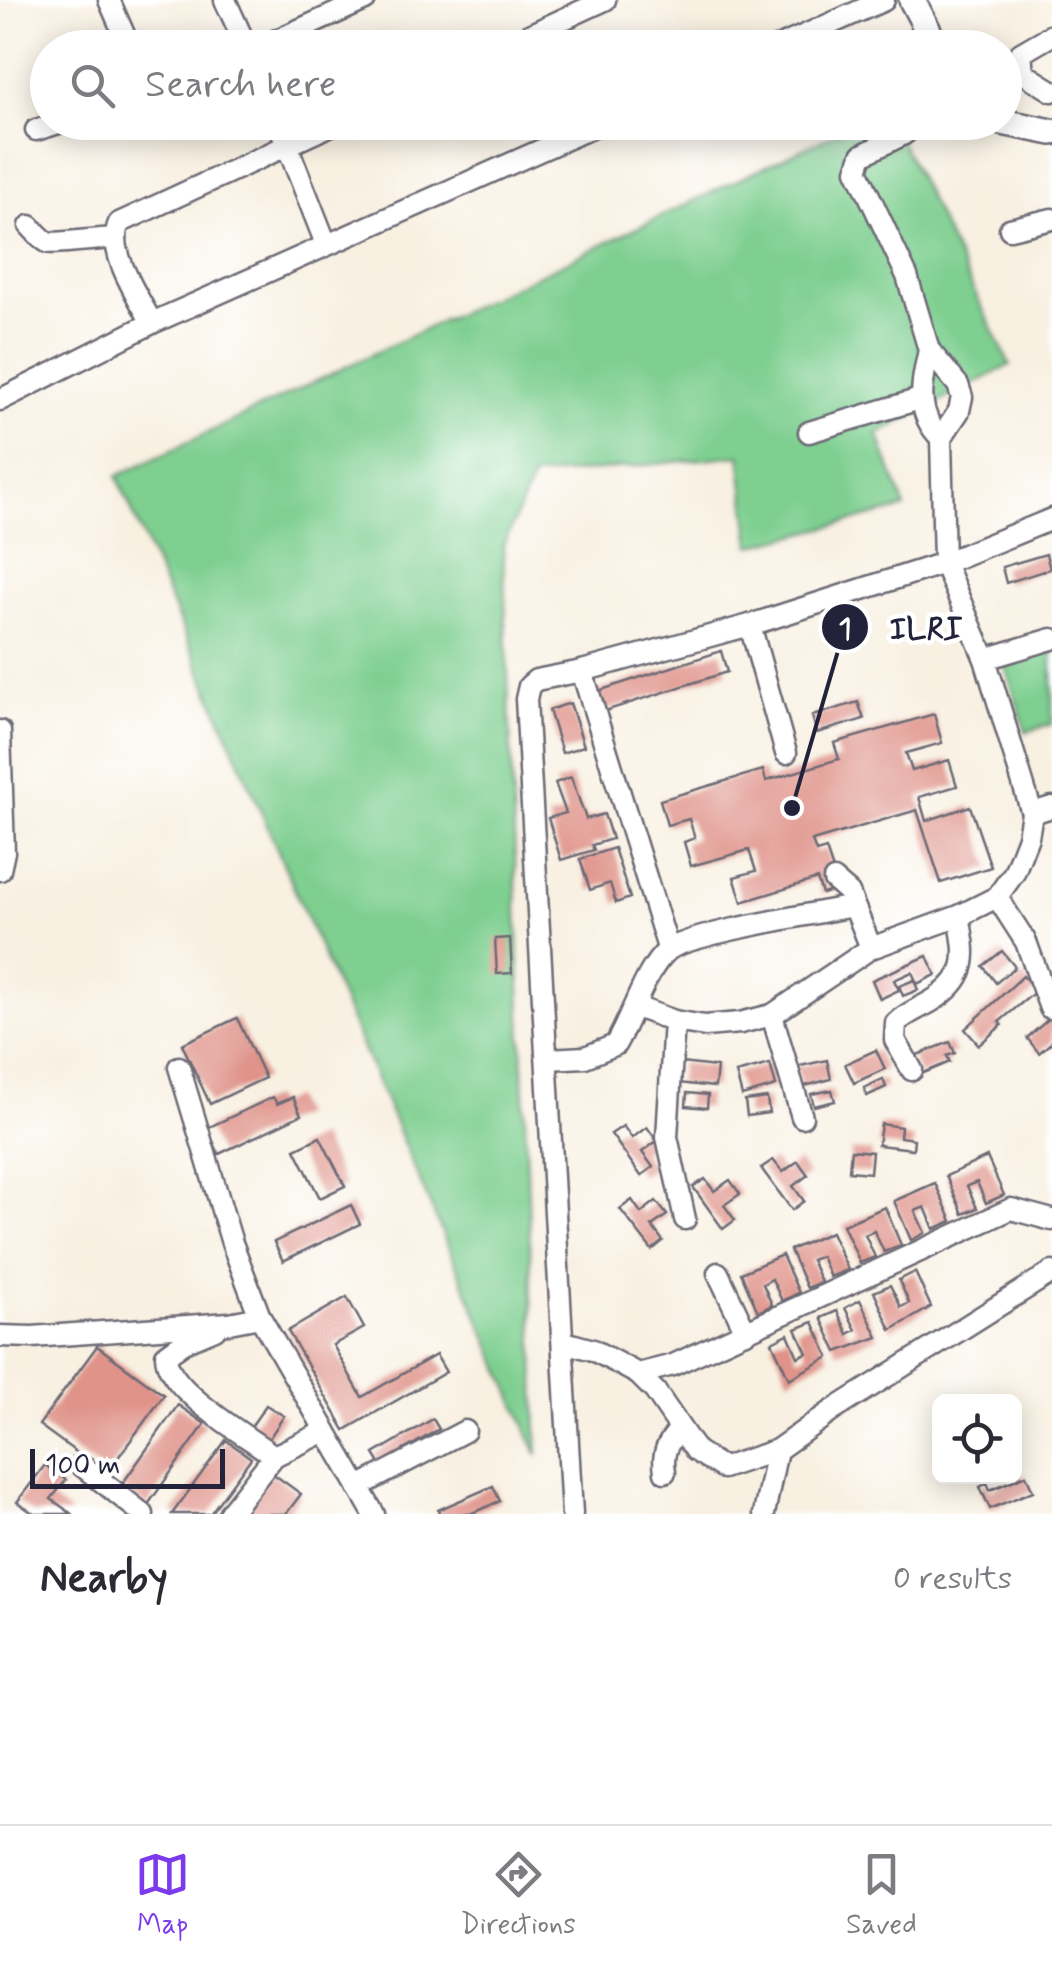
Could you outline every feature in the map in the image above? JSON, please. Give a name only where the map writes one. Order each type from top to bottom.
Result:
[{"type":"main road","points":[[912,0],[928,30]]},
{"type":"main road","points":[[1022,126],[1052,132]]},
{"type":"street","points":[[109,0],[122,30]]},
{"type":"street","points":[[224,0],[238,30]]},
{"type":"street","points":[[299,30],[365,0]]},
{"type":"street","points":[[540,30],[605,0]]},
{"type":"street","points":[[816,30],[884,0]]},
{"type":"street","points":[[1022,52],[1052,35]]},
{"type":"street","points":[[1022,73],[1052,92]]},
{"type":"street","points":[[286,140],[326,244]]},
{"type":"street","points":[[152,324],[124,272],[116,238],[119,223],[300,140]]},
{"type":"street","points":[[0,400],[152,324],[563,140]]},
{"type":"street","points":[[636,1007],[674,1021],[705,1026],[772,1015],[872,948],[959,916],[997,897],[1014,873],[1042,810],[944,563],[941,438],[959,411],[962,397],[958,385],[929,350],[907,276],[857,170],[862,155],[892,140]]},
{"type":"street","points":[[1010,229],[1052,219]]},
{"type":"street","points":[[30,226],[53,244],[80,238],[116,238]]},
{"type":"street","points":[[929,350],[920,399],[927,421],[941,438]]},
{"type":"street","points":[[810,432],[920,399]]},
{"type":"street","points":[[572,1514],[526,699],[529,686],[536,680],[750,626],[944,563],[1052,520]]},
{"type":"street","points":[[750,626],[786,753]]},
{"type":"street","points":[[984,659],[1052,639]]},
{"type":"street","points":[[582,671],[668,948]]},
{"type":"street","points":[[0,731],[4,852],[0,870]]},
{"type":"street","points":[[834,880],[842,884],[872,948]]},
{"type":"street","points":[[997,897],[1026,942],[1050,1008]]},
{"type":"street","points":[[548,1060],[585,1057],[614,1044],[652,970],[668,948],[745,926],[853,906]]},
{"type":"street","points":[[912,1070],[895,1040],[896,1023],[906,1012],[938,997],[959,976],[966,957],[959,916]]},
{"type":"street","points":[[772,1015],[802,1117]]},
{"type":"street","points":[[674,1021],[667,1138],[685,1219]]},
{"type":"street","points":[[179,1067],[232,1243],[260,1317],[374,1514]]},
{"type":"street","points":[[638,1374],[674,1365],[1011,1209],[1052,1220]]},
{"type":"street","points":[[564,1342],[594,1350],[638,1374],[656,1391],[696,1452],[723,1468],[777,1450],[1052,1272]]},
{"type":"street","points":[[718,1274],[746,1332]]},
{"type":"street","points":[[0,1336],[229,1323],[260,1317]]},
{"type":"street","points":[[229,1323],[184,1342],[166,1355],[166,1364],[183,1389],[274,1456]]},
{"type":"street","points":[[358,1487],[466,1430]]},
{"type":"street","points":[[665,1472],[663,1458],[668,1442],[679,1430]]},
{"type":"street","points":[[229,1514],[274,1456],[326,1431]]},
{"type":"street","points":[[764,1514],[777,1450]]},
{"type":"street","points":[[81,1465],[143,1514]]},
{"type":"green space","points":[[821,140],[900,140],[1010,365],[878,434],[905,508],[751,546],[740,455],[533,477],[503,546],[538,1456],[117,476]]},
{"type":"green space","points":[[1052,650],[1052,724],[1026,732],[1005,666]]},
{"type":"building","points":[[1046,554],[1050,569],[1006,583],[1002,567]]},
{"type":"building","points":[[721,651],[727,672],[602,712],[595,692]]},
{"type":"building","points":[[858,702],[864,719],[817,733],[812,716]]},
{"type":"building","points":[[570,703],[584,746],[562,753],[549,710]]},
{"type":"building","points":[[934,714],[942,743],[906,753],[912,771],[949,760],[957,786],[919,797],[926,821],[970,806],[991,867],[941,883],[917,810],[812,841],[816,852],[826,849],[834,873],[824,876],[829,892],[822,894],[817,879],[742,902],[734,877],[756,871],[749,850],[691,866],[684,842],[695,838],[689,819],[667,825],[660,800],[763,770],[766,781],[839,759],[834,743]]},
{"type":"building","points":[[571,777],[586,819],[604,814],[612,839],[592,845],[594,850],[561,860],[548,818],[566,813],[555,783]]},
{"type":"building","points":[[614,848],[630,898],[616,903],[610,883],[590,890],[580,859]]},
{"type":"building","points":[[510,938],[512,973],[497,974],[495,939]]},
{"type":"building","points":[[1002,951],[1015,967],[996,983],[983,966]]},
{"type":"building","points":[[927,956],[936,975],[917,984],[912,972],[894,980],[899,990],[880,999],[872,980]]},
{"type":"building","points":[[1023,976],[1036,991],[979,1045],[965,1029]]},
{"type":"building","points":[[914,980],[918,990],[903,996],[899,986]]},
{"type":"building","points":[[1052,1016],[1052,1042],[1039,1053],[1027,1038]]},
{"type":"building","points":[[237,1018],[265,1078],[210,1104],[182,1044]]},
{"type":"building","points":[[950,1042],[955,1053],[947,1056],[950,1062],[919,1075],[912,1057]]},
{"type":"building","points":[[876,1050],[885,1069],[854,1083],[845,1064]]},
{"type":"building","points":[[827,1060],[831,1079],[801,1087],[796,1067]]},
{"type":"building","points":[[681,1063],[717,1067],[715,1087],[678,1083]]},
{"type":"building","points":[[770,1064],[776,1086],[742,1096],[736,1073]]},
{"type":"building","points":[[883,1079],[886,1087],[867,1096],[864,1088]]},
{"type":"building","points":[[832,1090],[835,1101],[814,1106],[811,1094]]},
{"type":"building","points":[[687,1093],[708,1095],[707,1108],[686,1106]]},
{"type":"building","points":[[273,1097],[277,1104],[293,1097],[301,1115],[219,1154],[207,1128]]},
{"type":"building","points":[[767,1098],[769,1113],[747,1116],[745,1101]]},
{"type":"building","points":[[881,1124],[901,1127],[900,1137],[914,1139],[913,1149],[878,1145]]},
{"type":"building","points":[[623,1126],[632,1138],[647,1127],[657,1141],[642,1152],[653,1167],[641,1176],[611,1134]]},
{"type":"building","points":[[320,1137],[345,1186],[320,1198],[295,1149]]},
{"type":"building","points":[[851,1150],[872,1152],[870,1173],[849,1171]]},
{"type":"building","points":[[987,1157],[1004,1195],[986,1203],[977,1182],[967,1186],[977,1208],[963,1214],[946,1176]]},
{"type":"building","points":[[773,1160],[783,1172],[798,1161],[808,1175],[793,1186],[804,1201],[792,1210],[761,1168]]},
{"type":"building","points":[[705,1179],[714,1191],[730,1180],[740,1194],[724,1205],[735,1220],[723,1229],[693,1187]]},
{"type":"building","points":[[935,1183],[952,1221],[934,1229],[925,1207],[915,1211],[925,1233],[911,1240],[894,1201]]},
{"type":"building","points":[[632,1200],[641,1213],[656,1201],[667,1215],[652,1226],[663,1241],[652,1250],[620,1209]]},
{"type":"building","points":[[351,1205],[360,1224],[283,1261],[274,1242]]},
{"type":"building","points":[[885,1207],[901,1245],[884,1252],[874,1231],[865,1235],[875,1257],[860,1263],[843,1225]]},
{"type":"building","points":[[831,1232],[848,1270],[830,1277],[821,1256],[811,1260],[821,1282],[807,1288],[790,1250]]},
{"type":"building","points":[[782,1255],[799,1293],[782,1301],[772,1279],[763,1284],[772,1305],[758,1312],[741,1273]]},
{"type":"building","points":[[915,1272],[931,1307],[891,1330],[874,1292],[890,1285],[901,1307],[909,1303],[899,1280]]},
{"type":"building","points":[[347,1297],[364,1328],[333,1345],[362,1397],[436,1355],[446,1372],[345,1430],[288,1331]]},
{"type":"building","points":[[860,1300],[878,1337],[837,1352],[821,1318],[837,1311],[848,1334],[856,1330],[845,1308]]},
{"type":"building","points":[[813,1322],[829,1357],[789,1379],[772,1342],[788,1334],[798,1357],[807,1353],[796,1329]]},
{"type":"building","points":[[97,1346],[164,1395],[106,1474],[39,1425]]},
{"type":"building","points":[[178,1405],[205,1424],[147,1506],[120,1487]]},
{"type":"building","points":[[266,1405],[284,1416],[266,1443],[248,1431]]},
{"type":"building","points":[[433,1419],[439,1429],[380,1464],[374,1454]]},
{"type":"building","points":[[226,1440],[251,1458],[210,1514],[172,1514]]},
{"type":"building","points":[[45,1465],[66,1480],[51,1499],[72,1514],[34,1514],[17,1502]]},
{"type":"building","points":[[272,1473],[301,1494],[286,1514],[241,1514]]},
{"type":"building","points":[[1026,1475],[1033,1491],[990,1509],[980,1487],[987,1484],[990,1490],[1004,1484],[1022,1484]]},
{"type":"building","points":[[493,1486],[500,1501],[470,1514],[439,1514],[438,1510]]},
{"type":"place","name":"ILRI","points":[[792,808]]}]
